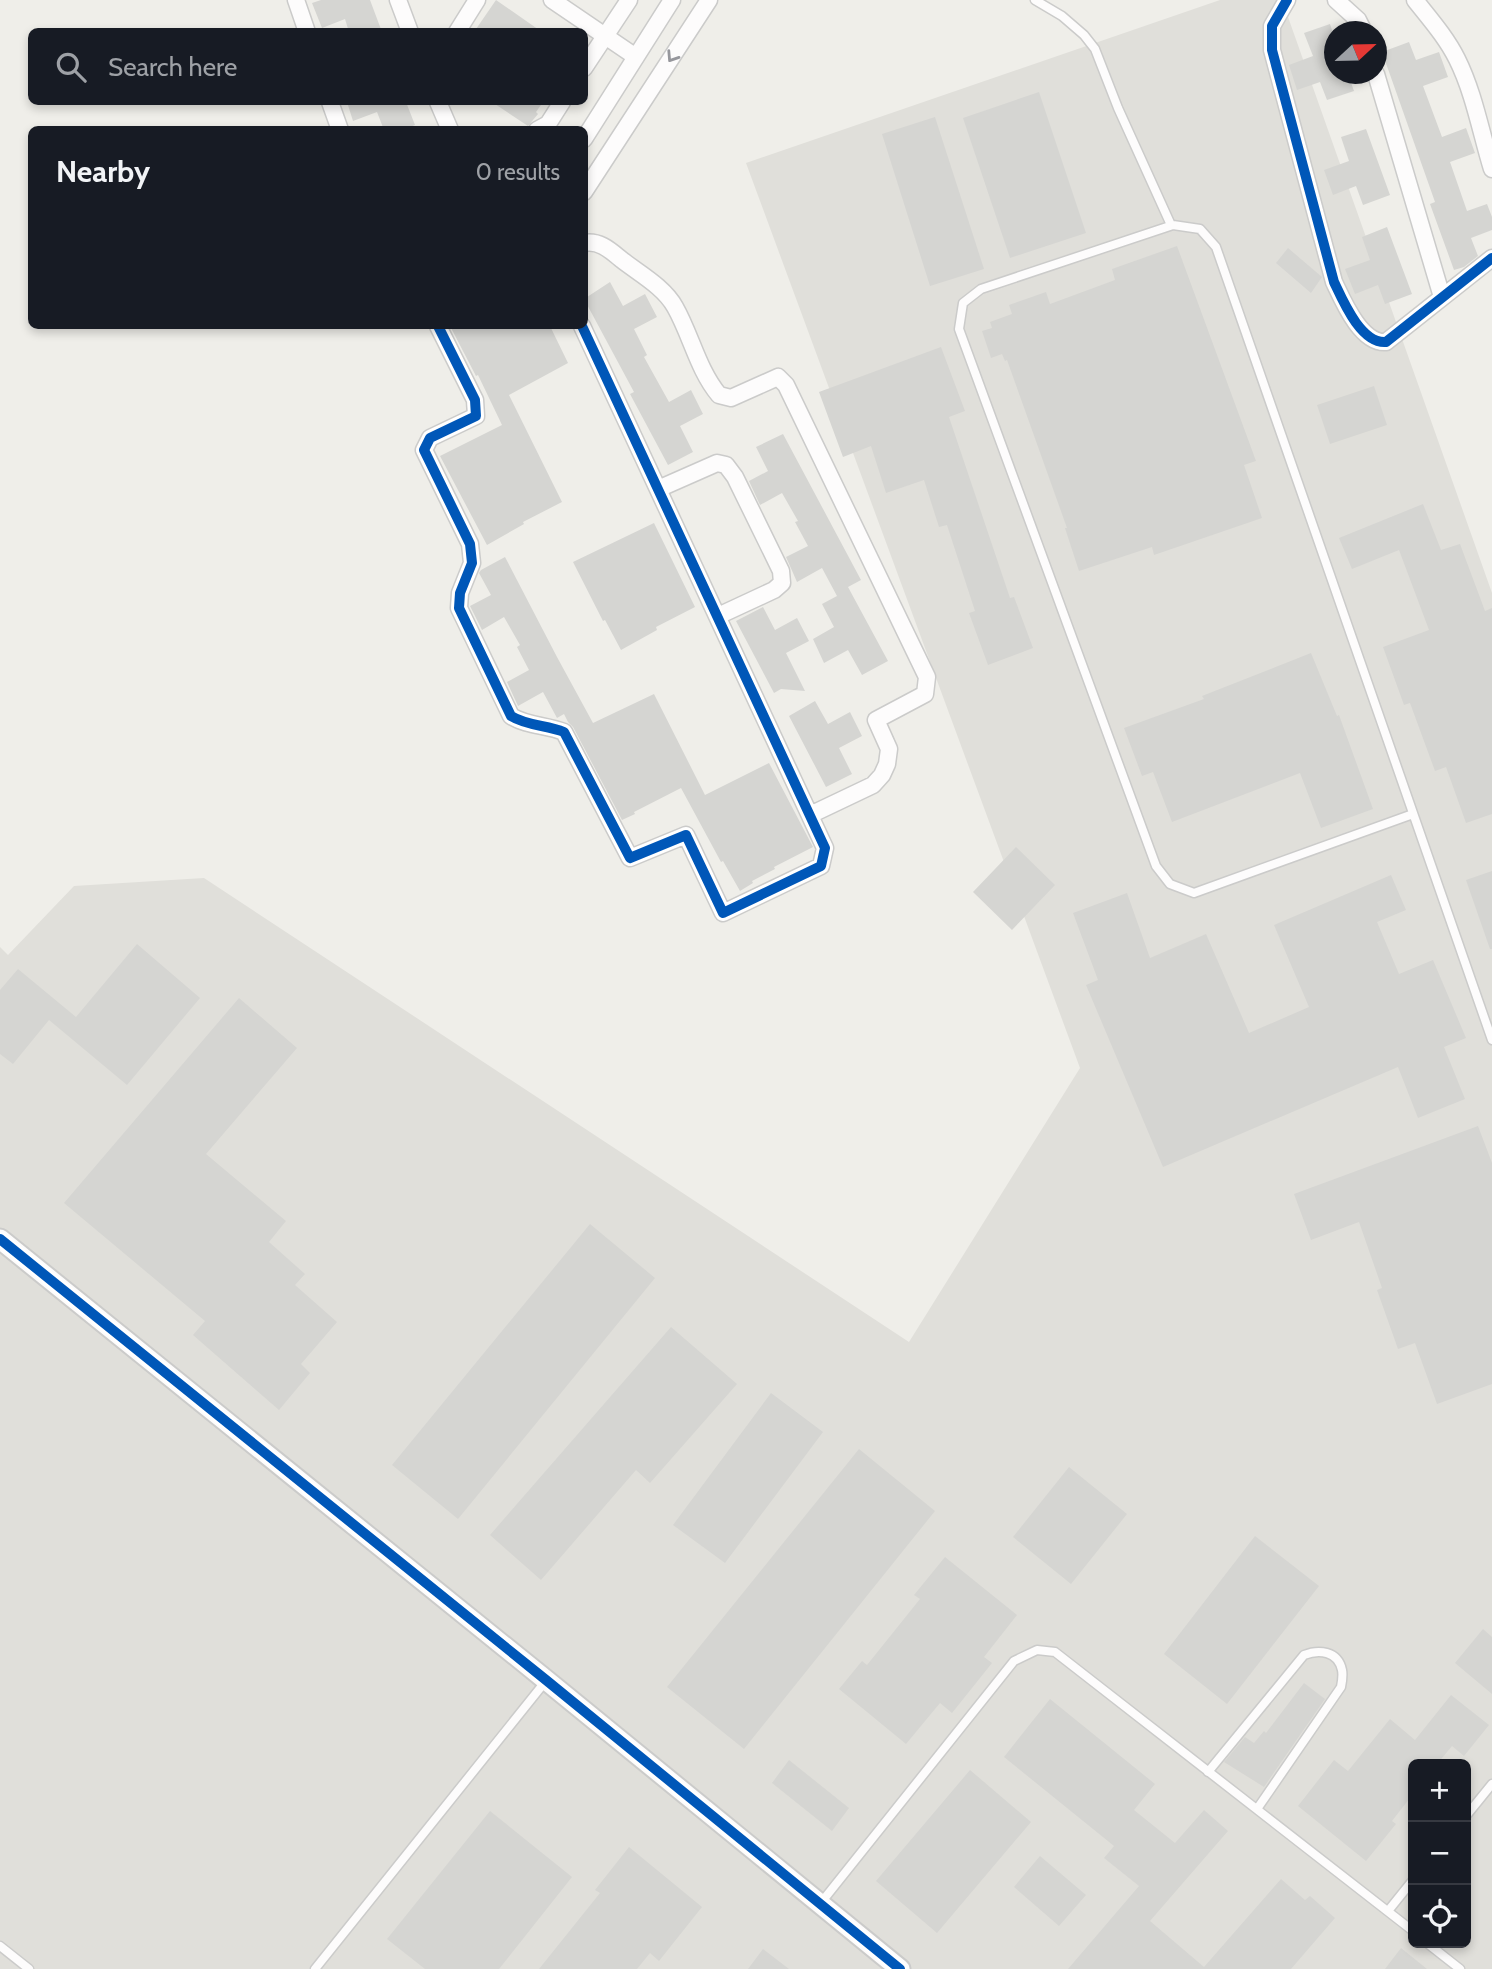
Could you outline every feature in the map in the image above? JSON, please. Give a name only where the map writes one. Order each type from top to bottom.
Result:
[{"type":"street","points":[[296,0],[306,28]]},
{"type":"street","points":[[398,0],[408,28]]},
{"type":"street","points":[[460,28],[477,0]]},
{"type":"street","points":[[552,0],[636,57]]},
{"type":"street","points":[[588,62],[629,0]]},
{"type":"street","points":[[588,133],[672,0]]},
{"type":"street","points":[[588,186],[709,0]]},
{"type":"street","points":[[1287,0],[1272,26],[1272,50],[1334,282],[1356,323],[1373,339],[1386,342],[1492,258]]},
{"type":"street","points":[[1336,0],[1358,21]]},
{"type":"street","points":[[1415,0],[1447,41],[1457,59],[1492,169]]},
{"type":"street","points":[[1379,84],[1442,297]]},
{"type":"street","points":[[331,105],[339,126]]},
{"type":"street","points":[[439,105],[448,126]]},
{"type":"street","points":[[544,126],[560,105]]},
{"type":"street","points":[[588,242],[603,245],[664,292],[675,306],[706,375],[719,395],[731,398],[778,377],[786,385],[927,677],[925,694],[876,720],[888,749],[887,764],[882,775],[873,785],[810,814]]},
{"type":"street","points":[[440,329],[475,400],[475,416],[429,438],[424,450],[470,544],[472,563],[460,593],[459,608],[512,716],[520,722],[564,732],[630,858],[686,835],[723,913],[821,866],[825,848],[583,329]]},
{"type":"street","points":[[658,489],[717,463],[726,465],[735,477],[781,571],[782,583],[774,590],[718,617]]},
{"type":"street","points":[[0,1239],[900,1969]]},
{"type":"lane","points":[[1035,0],[1062,16],[1084,35],[1095,49],[1118,108],[1171,225]]},
{"type":"lane","points":[[1413,814],[1194,893],[1170,884],[1156,866],[959,329],[963,303],[981,289],[1171,225],[1200,229],[1216,247],[1492,1040]]},
{"type":"lane","points":[[820,1904],[1014,1661],[1037,1650],[1055,1652],[1408,1927]]},
{"type":"lane","points":[[1208,1772],[1304,1655],[1314,1651],[1326,1652],[1338,1660],[1343,1671],[1341,1687],[1257,1809]]},
{"type":"lane","points":[[315,1969],[546,1680]]},
{"type":"lane","points":[[1471,1810],[1492,1784]]},
{"type":"lane","points":[[1388,1911],[1409,1885]]},
{"type":"lane","points":[[0,1946],[29,1969]]},
{"type":"lane","points":[[1433,1948],[1460,1969]]},
{"type":"shaded area","points":[[1220,0],[1282,0],[1492,593],[1492,1969],[0,1969],[0,947],[8,955],[74,886],[204,878],[909,1342],[1080,1068],[746,163]]},
{"type":"building","points":[[321,0],[370,0],[380,28],[348,28],[345,19],[322,28],[312,3]]},
{"type":"building","points":[[496,0],[536,28],[477,28]]},
{"type":"building","points":[[1324,26],[1324,84],[1352,84],[1354,91],[1327,100],[1320,82],[1297,90],[1289,65],[1313,56],[1304,33]]},
{"type":"building","points":[[1409,42],[1416,60],[1439,52],[1448,77],[1423,86],[1442,137],[1466,128],[1475,153],[1450,162],[1467,211],[1487,204],[1492,217],[1492,230],[1471,238],[1478,256],[1464,267],[1454,270],[1430,204],[1435,202],[1387,66],[1387,50]]},
{"type":"building","points":[[1039,92],[1086,233],[1010,258],[963,118]]},
{"type":"building","points":[[348,105],[407,105],[415,125],[382,126],[377,112],[353,121]]},
{"type":"building","points":[[496,105],[541,105],[536,112],[538,114],[528,126]]},
{"type":"building","points":[[935,117],[984,269],[930,286],[882,134]]},
{"type":"building","points":[[1366,129],[1390,195],[1363,205],[1356,186],[1333,195],[1324,170],[1349,161],[1341,137]]},
{"type":"building","points":[[1387,227],[1412,294],[1385,304],[1378,285],[1355,294],[1345,269],[1370,260],[1362,237]]},
{"type":"building","points":[[1177,246],[1256,461],[1244,465],[1262,518],[1154,555],[1152,547],[1079,571],[1067,528],[1007,360],[1005,361],[1002,354],[991,358],[982,331],[992,328],[990,322],[1012,314],[1009,305],[1046,292],[1050,304],[1115,280],[1112,269]]},
{"type":"building","points":[[1288,248],[1322,277],[1311,293],[1276,263]]},
{"type":"building","points":[[610,282],[623,306],[645,294],[657,317],[634,329],[647,355],[644,357],[669,402],[691,390],[703,414],[680,426],[693,452],[668,465],[630,394],[634,392],[588,306],[588,296]]},
{"type":"building","points":[[452,329],[551,329],[568,363],[509,395],[562,502],[487,545],[440,456],[502,425],[478,375],[476,376]]},
{"type":"building","points":[[941,347],[965,411],[949,417],[1010,598],[1014,597],[1033,648],[988,665],[969,613],[975,611],[947,525],[939,527],[924,480],[886,493],[871,446],[843,457],[819,392]]},
{"type":"building","points":[[1374,386],[1387,425],[1330,444],[1317,405]]},
{"type":"building","points":[[783,434],[861,580],[848,587],[888,661],[862,675],[848,650],[824,663],[813,639],[834,627],[822,604],[837,596],[822,568],[797,582],[786,557],[808,546],[795,522],[798,521],[782,493],[760,505],[749,481],[768,471],[756,447]]},
{"type":"building","points":[[1423,504],[1441,550],[1460,544],[1485,611],[1492,608],[1492,814],[1466,823],[1446,767],[1435,771],[1410,703],[1404,705],[1383,647],[1429,630],[1399,550],[1352,569],[1339,538]]},
{"type":"building","points":[[654,523],[695,607],[656,627],[657,630],[621,650],[573,562]]},
{"type":"building","points":[[505,557],[593,723],[654,694],[705,795],[769,763],[813,847],[774,867],[775,869],[740,891],[681,788],[622,820],[564,714],[557,718],[543,692],[518,706],[507,682],[529,670],[517,647],[520,645],[504,617],[482,630],[470,606],[491,595],[479,573],[481,570]]},
{"type":"building","points":[[763,607],[775,630],[797,618],[809,641],[786,653],[805,691],[781,689],[774,693],[736,621]]},
{"type":"building","points":[[1311,653],[1337,716],[1339,715],[1373,809],[1321,828],[1300,773],[1172,822],[1153,772],[1142,776],[1124,728],[1204,699],[1202,696]]},
{"type":"building","points":[[815,701],[828,724],[850,712],[862,736],[839,748],[852,774],[826,787],[789,716]]},
{"type":"building","points":[[1016,847],[1055,885],[1012,930],[973,892]]},
{"type":"building","points":[[1492,871],[1492,949],[1490,949],[1466,880]]},
{"type":"building","points":[[1391,875],[1406,910],[1377,922],[1399,974],[1433,960],[1466,1038],[1444,1047],[1465,1099],[1418,1118],[1398,1067],[1163,1167],[1086,985],[1098,980],[1073,913],[1127,893],[1150,958],[1206,934],[1249,1033],[1309,1007],[1274,925]]},
{"type":"building","points":[[137,944],[200,998],[127,1085],[49,1020],[13,1064],[0,1054],[0,990],[18,969],[76,1017]]},
{"type":"building","points":[[239,998],[297,1048],[206,1154],[286,1221],[269,1242],[305,1274],[295,1285],[337,1322],[301,1364],[310,1373],[279,1410],[193,1335],[205,1321],[64,1203]]},
{"type":"building","points":[[1478,1126],[1492,1163],[1492,1384],[1437,1404],[1415,1343],[1398,1349],[1377,1290],[1382,1288],[1359,1222],[1311,1240],[1294,1194]]},
{"type":"building","points":[[590,1224],[655,1278],[458,1519],[392,1465]]},
{"type":"building","points":[[671,1327],[737,1384],[650,1483],[636,1470],[541,1580],[490,1535]]},
{"type":"building","points":[[771,1393],[823,1432],[725,1563],[673,1525]]},
{"type":"building","points":[[859,1449],[935,1511],[744,1749],[667,1687]]},
{"type":"building","points":[[1069,1467],[1127,1514],[1071,1584],[1013,1537]]},
{"type":"building","points":[[1255,1536],[1319,1586],[1227,1704],[1164,1654]]},
{"type":"building","points":[[945,1557],[1017,1615],[984,1657],[992,1663],[952,1713],[940,1703],[906,1744],[839,1689],[862,1661],[867,1665],[920,1599],[914,1595]]},
{"type":"building","points":[[1483,1629],[1492,1637],[1492,1694],[1455,1663]]},
{"type":"building","points":[[1304,1683],[1325,1699],[1264,1787],[1224,1762],[1245,1737],[1254,1743],[1264,1731],[1266,1733]]},
{"type":"building","points":[[1451,1695],[1489,1725],[1464,1756],[1452,1746],[1441,1759],[1408,1759],[1408,1800],[1392,1821],[1396,1824],[1366,1861],[1298,1806],[1334,1760],[1348,1771],[1390,1719],[1415,1740]]},
{"type":"building","points":[[1050,1699],[1155,1784],[1134,1810],[1175,1843],[1204,1810],[1228,1831],[1150,1921],[1204,1967],[1281,1879],[1305,1900],[1310,1896],[1335,1918],[1291,1969],[1068,1969],[1139,1886],[1104,1858],[1114,1846],[1004,1757]]},
{"type":"building","points":[[789,1760],[849,1808],[832,1831],[772,1783]]},
{"type":"building","points":[[970,1770],[1031,1822],[937,1933],[876,1881]]},
{"type":"building","points":[[490,1811],[572,1877],[499,1969],[425,1969],[387,1939]]},
{"type":"building","points":[[629,1847],[702,1907],[659,1961],[650,1953],[637,1969],[539,1969],[600,1893],[595,1890]]},
{"type":"building","points":[[1040,1856],[1086,1895],[1059,1926],[1014,1887]]},
{"type":"building","points":[[1401,1948],[1427,1969],[1385,1969]]},
{"type":"building","points":[[763,1949],[789,1969],[748,1969]]},
{"type":"cycle path","points":[[1287,0],[1272,26],[1272,50],[1334,282],[1361,329],[1377,341],[1386,342],[1492,258]]},
{"type":"cycle path","points":[[440,329],[475,400],[476,416],[430,438],[424,450],[470,544],[472,563],[460,593],[459,608],[511,716],[564,732],[630,858],[686,835],[723,913],[821,866],[825,848],[583,329]]},
{"type":"cycle path","points":[[0,1239],[900,1969]]}]
